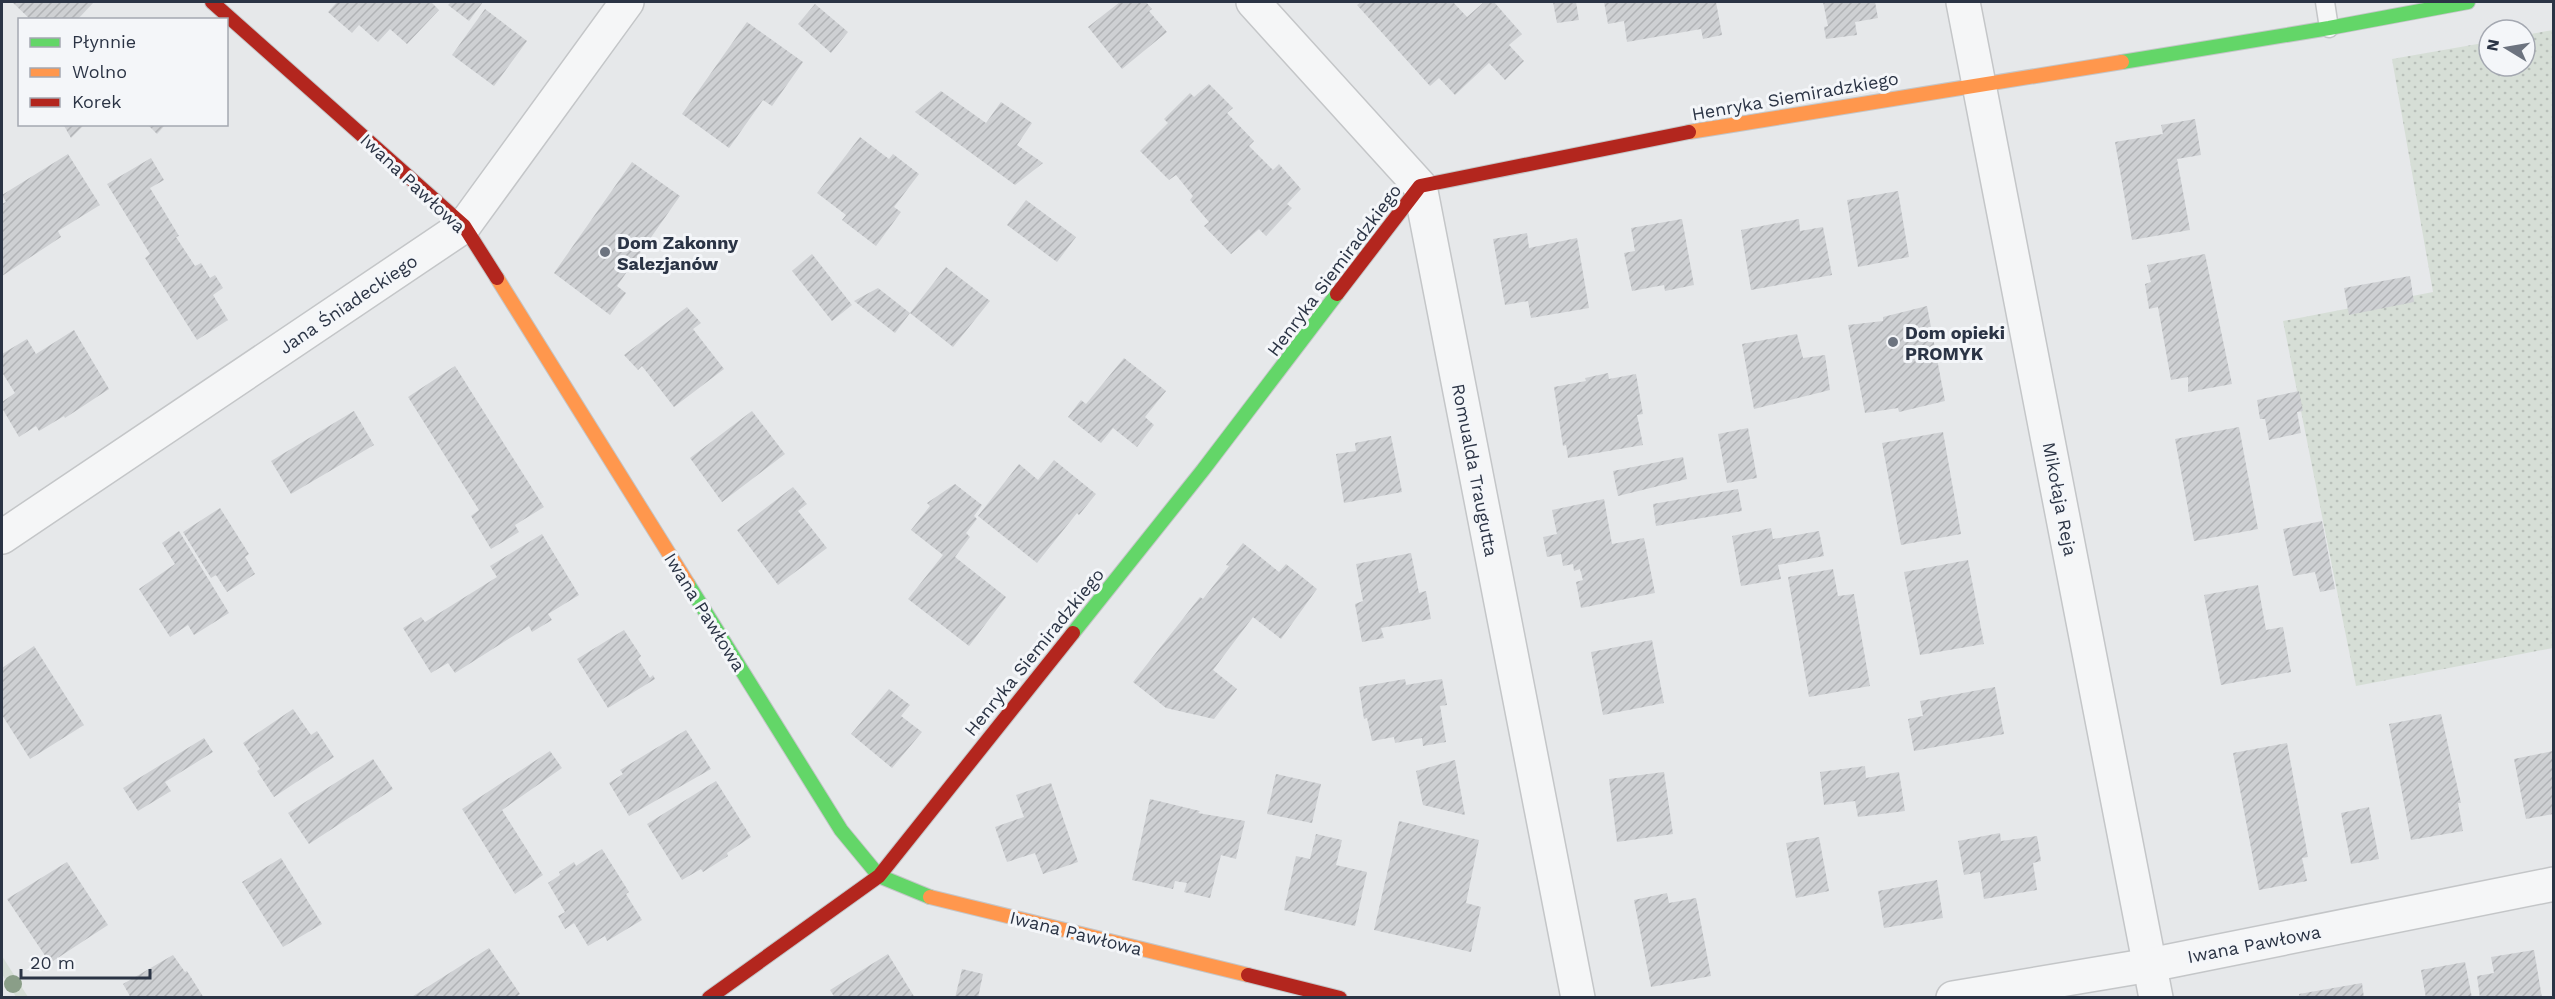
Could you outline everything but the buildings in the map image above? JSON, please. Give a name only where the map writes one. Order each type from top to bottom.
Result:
[{"type":"street","name":"Iwana Pawłowa","points":[[212,2],[464,226],[841,830],[879,876],[930,897],[1340,998]]},
{"type":"street","name":"Jana Śniadeckiego","points":[[2,537],[464,226],[627,2]]},
{"type":"street","points":[[1253,2],[1420,186]]},
{"type":"street","name":"Mikołaja Reja","points":[[1963,2],[2156,998]]},
{"type":"street","name":"Henryka Siemiradzkiego","points":[[709,998],[879,876],[1203,470],[1420,186],[1690,132],[1979,83],[2329,28],[2468,2]]},
{"type":"street","name":"Romualda Traugutta","points":[[1420,186],[1578,998]]},
{"type":"street","name":"Iwana Pawłowa","points":[[1953,998],[2150,965],[2553,884]]},
{"type":"lane","points":[[2325,2],[2329,28]]},
{"type":"shaded area","points":[[2553,30],[2553,648],[2356,686],[2283,321],[2433,292],[2392,59],[2477,44],[2477,78],[2537,78],[2537,33]]},
{"type":"shaded area","points":[[2,956],[28,997],[16,997],[2,974]]},
{"type":"traffic: fast","points":[[2122,62],[2329,28],[2468,2]]},
{"type":"traffic: fast","points":[[1073,633],[1203,470],[1337,294]]},
{"type":"traffic: fast","points":[[688,584],[841,830],[879,876],[930,897]]},
{"type":"traffic: slow","points":[[1689,132],[2122,62]]},
{"type":"traffic: slow","points":[[497,278],[688,584]]},
{"type":"traffic: slow","points":[[930,897],[1248,975]]},
{"type":"traffic: jam","points":[[212,2],[464,226],[497,278]]},
{"type":"traffic: jam","points":[[1337,294],[1420,186],[1689,132]]},
{"type":"traffic: jam","points":[[709,998],[879,876],[1073,633]]},
{"type":"traffic: jam","points":[[1248,975],[1340,998]]},
{"type":"place","name":"Dom Zakonny Salezjanów","points":[[605,252]]},
{"type":"place","name":"Dom opieki PROMYK","points":[[1893,342]]}]
